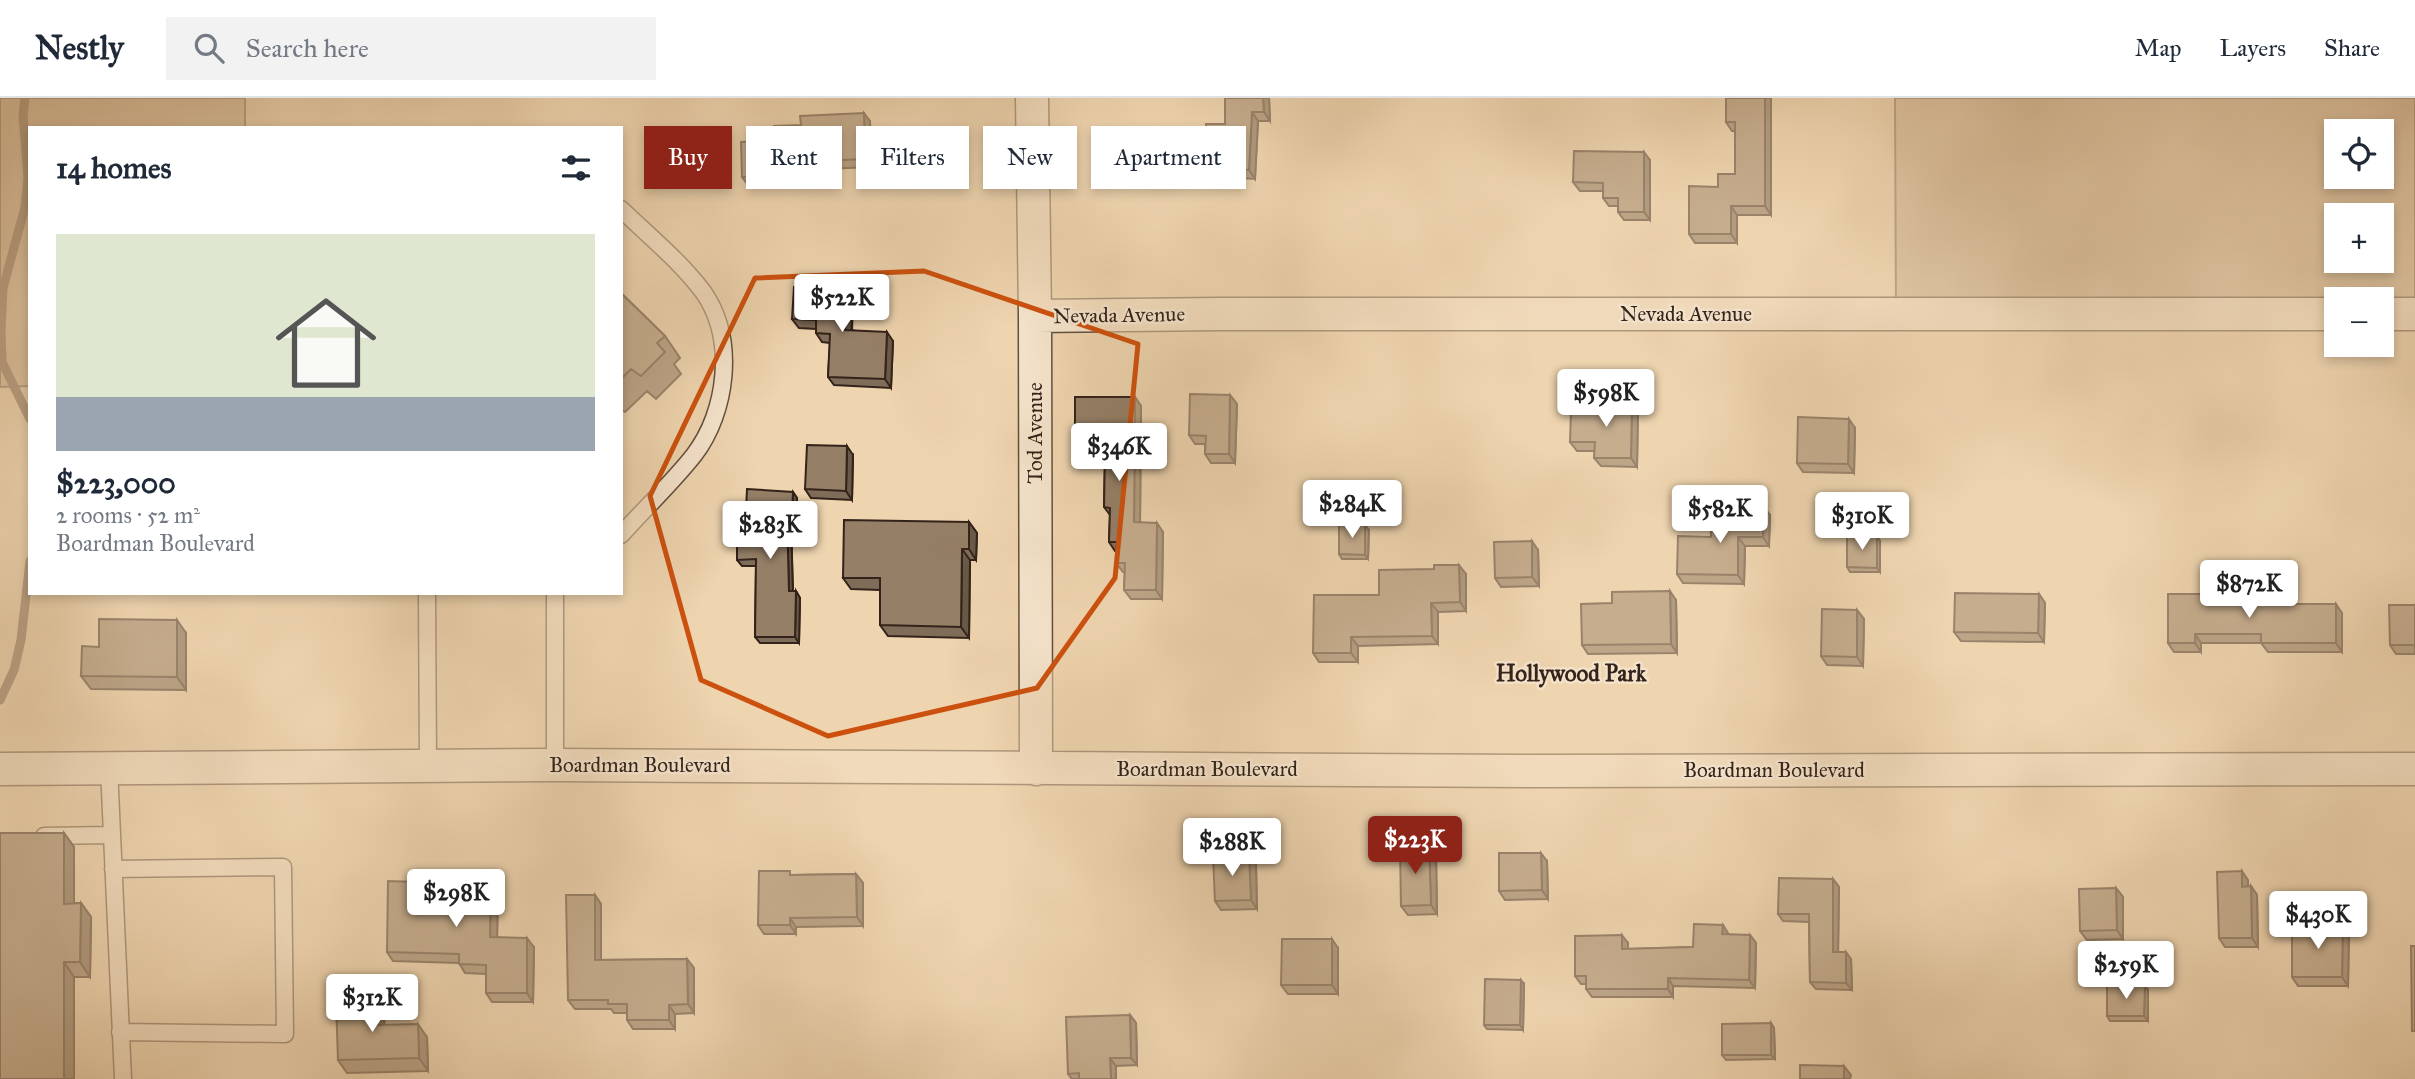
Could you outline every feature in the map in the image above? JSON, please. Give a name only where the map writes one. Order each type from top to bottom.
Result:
[{"type":"street","name":"Tod Avenue","points":[[1032,98],[1036,769]]},
{"type":"street","name":"Nevada Avenue","points":[[1035,316],[2324,314]]},
{"type":"street","points":[[2394,314],[2415,314]]},
{"type":"street","name":"Boardman Boulevard","points":[[0,769],[555,765],[1534,771],[2415,769]]},
{"type":"lane","points":[[623,211],[687,273],[705,295],[716,318],[724,349],[724,373],[714,416],[695,454],[623,533]]},
{"type":"lane","points":[[427,595],[428,765]]},
{"type":"lane","points":[[555,595],[555,765]]},
{"type":"lane","points":[[109,768],[123,1079]]},
{"type":"lane","points":[[25,836],[111,835]]},
{"type":"lane","points":[[113,869],[283,867],[285,1034],[121,1032]]},
{"type":"highlighted area","points":[[924,271],[1138,344],[1115,578],[1037,688],[828,736],[701,680],[650,496],[755,278]]},
{"type":"shaded area","points":[[0,98],[245,98],[245,126],[28,126],[28,386],[0,387]]},
{"type":"shaded area","points":[[1895,98],[2415,98],[2415,314],[2394,304],[2394,287],[2324,287],[2324,299],[1896,314]]},
{"type":"building","points":[[1225,98],[1263,98],[1264,112],[1252,112],[1249,170],[1246,170],[1246,126],[1206,126],[1225,124]]},
{"type":"building","points":[[1726,98],[1765,98],[1765,206],[1731,206],[1731,234],[1689,234],[1689,186],[1718,187],[1718,174],[1735,174],[1735,122],[1726,122]]},
{"type":"building","points":[[864,113],[864,126],[856,126],[856,159],[842,160],[842,126],[774,126],[801,125],[800,116]]},
{"type":"building","points":[[741,142],[746,142],[746,177],[742,177]]},
{"type":"building","points":[[1574,151],[1644,152],[1644,212],[1618,212],[1618,198],[1603,198],[1603,183],[1573,182]]},
{"type":"building","points":[[794,287],[847,289],[845,330],[887,332],[885,379],[828,377],[830,334],[816,333],[816,320],[792,319]]},
{"type":"building","points":[[623,295],[665,336],[657,343],[665,352],[641,376],[631,369],[623,377]]},
{"type":"building","points":[[1190,394],[1230,395],[1229,454],[1205,454],[1206,436],[1189,435]]},
{"type":"building","points":[[1075,397],[1135,397],[1134,522],[1157,523],[1156,590],[1124,590],[1125,563],[1116,563],[1117,542],[1109,542],[1110,508],[1104,507],[1105,451],[1075,451]]},
{"type":"building","points":[[1607,399],[1632,399],[1631,458],[1594,458],[1595,442],[1570,442],[1571,412],[1606,413]]},
{"type":"building","points":[[1798,417],[1849,419],[1848,464],[1797,463]]},
{"type":"building","points":[[807,445],[847,446],[846,491],[805,489]]},
{"type":"building","points":[[747,489],[793,492],[792,516],[787,516],[789,591],[796,591],[795,637],[755,637],[756,559],[737,560],[737,531],[745,531]]},
{"type":"building","points":[[1734,506],[1763,506],[1763,537],[1738,537],[1738,575],[1677,574],[1678,536],[1711,537],[1711,523],[1734,523]]},
{"type":"building","points":[[844,520],[969,522],[969,549],[962,549],[961,627],[880,625],[880,578],[843,578]]},
{"type":"building","points":[[1339,525],[1365,525],[1365,555],[1339,554]]},
{"type":"building","points":[[1847,536],[1877,536],[1877,568],[1847,567]]},
{"type":"building","points":[[1532,541],[1532,577],[1495,578],[1494,542]]},
{"type":"building","points":[[1434,565],[1459,565],[1460,602],[1431,603],[1432,636],[1351,637],[1351,653],[1313,653],[1314,595],[1379,595],[1379,570],[1434,569]]},
{"type":"building","points":[[1670,591],[1671,644],[1582,645],[1581,604],[1612,603],[1612,592]]},
{"type":"building","points":[[1955,593],[2039,594],[2038,633],[1954,632]]},
{"type":"building","points":[[2168,594],[2238,594],[2238,604],[2336,604],[2336,643],[2261,643],[2261,634],[2195,634],[2195,643],[2168,643]]},
{"type":"building","points":[[2389,605],[2415,605],[2415,645],[2390,645]]},
{"type":"building","points":[[1822,609],[1857,610],[1857,657],[1821,656]]},
{"type":"building","points":[[99,619],[177,620],[177,677],[81,676],[82,646],[99,647]]},
{"type":"building","points":[[0,833],[64,833],[64,904],[81,903],[80,962],[64,962],[64,1079],[0,1079]]},
{"type":"building","points":[[1429,845],[1431,905],[1401,906],[1400,846]]},
{"type":"building","points":[[1499,853],[1541,853],[1542,890],[1499,891]]},
{"type":"building","points":[[1249,856],[1251,900],[1215,901],[1213,857]]},
{"type":"building","points":[[759,871],[790,871],[790,875],[856,874],[857,917],[790,918],[790,925],[758,925]]},
{"type":"building","points":[[2242,871],[2242,887],[2251,886],[2252,938],[2219,938],[2217,872]]},
{"type":"building","points":[[449,877],[491,878],[490,937],[527,938],[527,993],[486,993],[486,965],[459,964],[459,954],[387,952],[388,881],[449,883]]},
{"type":"building","points":[[1779,878],[1833,879],[1833,952],[1846,952],[1846,983],[1810,982],[1809,914],[1778,914]]},
{"type":"building","points":[[2116,888],[2117,930],[2080,931],[2079,889]]},
{"type":"building","points":[[566,895],[595,895],[595,960],[687,959],[688,1004],[669,1005],[669,1020],[627,1020],[627,1004],[608,1004],[608,1000],[568,1000]]},
{"type":"building","points":[[2306,923],[2343,923],[2342,977],[2292,977],[2292,933],[2306,933]]},
{"type":"building","points":[[1694,924],[1723,925],[1722,934],[1750,935],[1749,980],[1668,978],[1668,989],[1586,989],[1586,976],[1575,976],[1575,936],[1622,935],[1622,949],[1693,947]]},
{"type":"building","points":[[1282,939],[1332,939],[1332,985],[1281,985]]},
{"type":"building","points":[[2411,946],[2415,946],[2415,1031],[2412,1031]]},
{"type":"building","points":[[1485,979],[1521,980],[1520,1025],[1484,1025]]},
{"type":"building","points":[[2107,986],[2145,986],[2144,1016],[2107,1016]]},
{"type":"building","points":[[375,1000],[376,1025],[418,1024],[419,1058],[338,1060],[336,1001]]},
{"type":"building","points":[[1130,1015],[1131,1058],[1110,1058],[1111,1079],[1079,1079],[1079,1073],[1068,1074],[1066,1017]]},
{"type":"building","points":[[1771,1023],[1771,1055],[1722,1055],[1722,1024]]},
{"type":"building","points":[[1800,1065],[1844,1066],[1844,1079],[1800,1079]]},
{"type":"waterway","points":[[25,98],[23,115],[28,178]]},
{"type":"waterway","points":[[28,178],[25,207],[3,288],[1,331],[2,362],[28,415]]},
{"type":"waterway","points":[[0,700],[14,670],[21,640],[28,579]]},
{"type":"district","name":"Hollywood Park","points":[[1571,673]]}]
